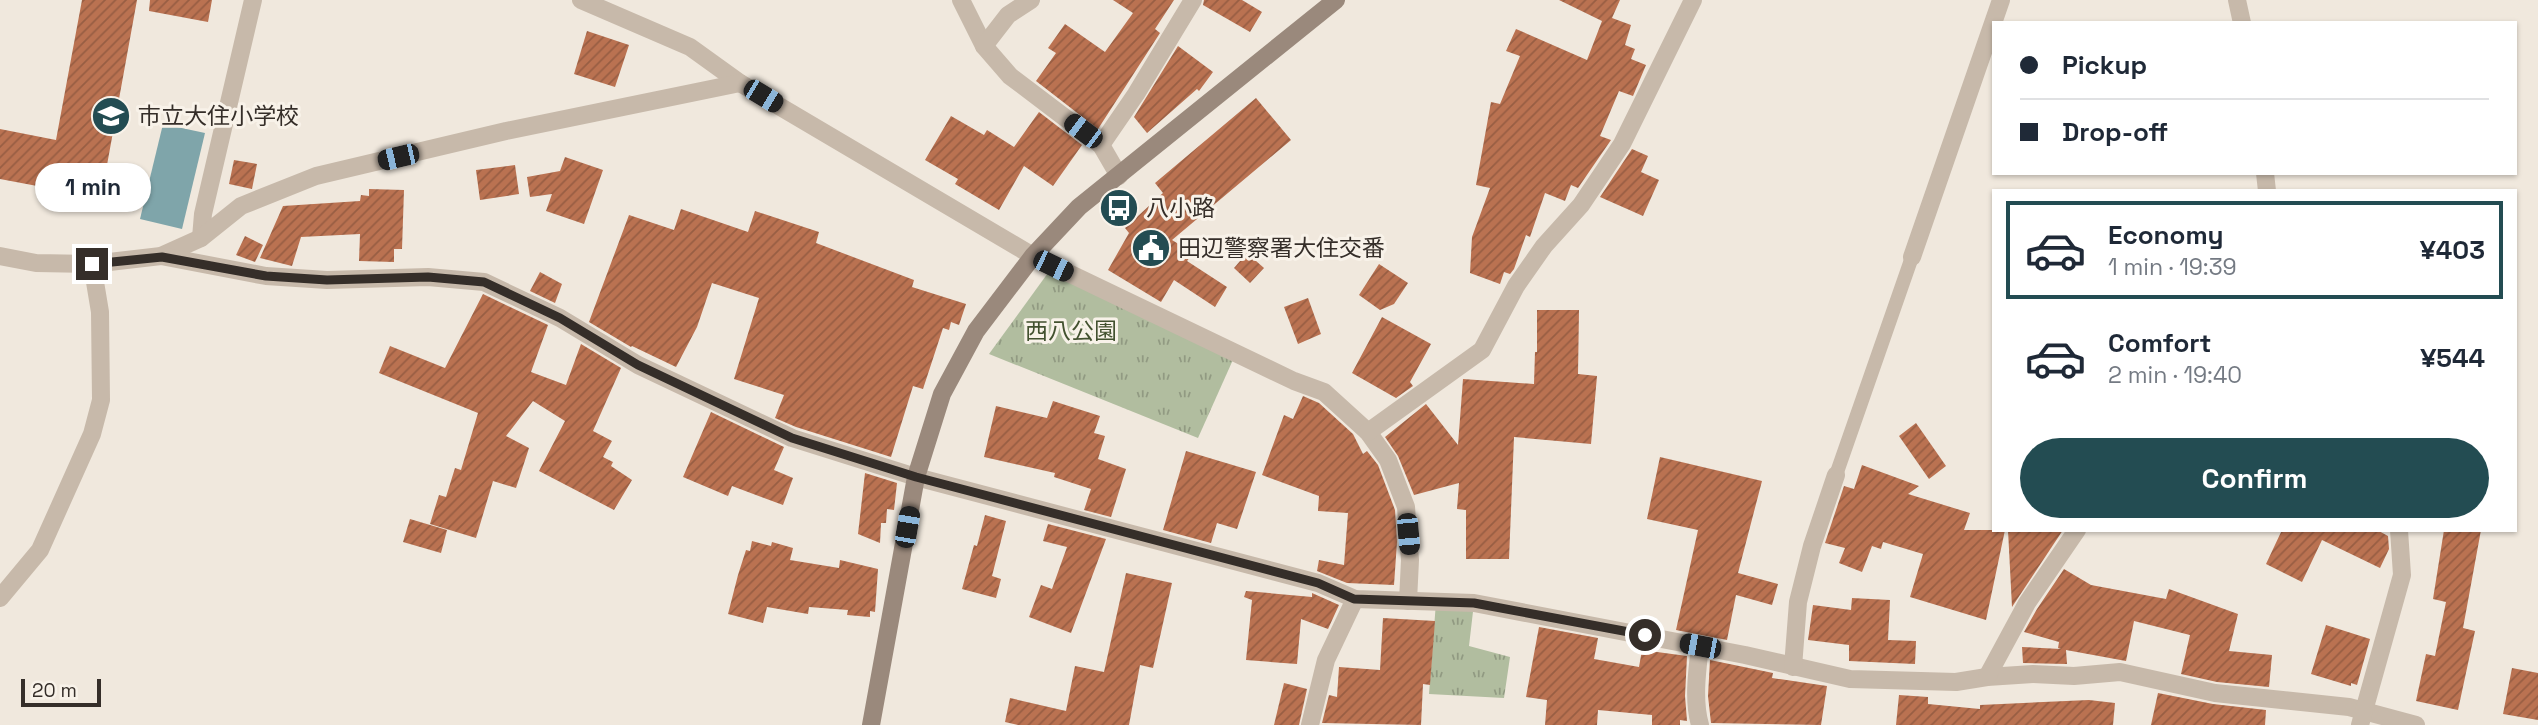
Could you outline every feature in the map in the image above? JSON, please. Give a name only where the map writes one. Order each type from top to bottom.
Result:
[{"type":"street","points":[[201,238],[203,214],[253,0]]},
{"type":"street","points":[[580,0],[690,47],[740,83],[1033,256],[1324,393],[1368,432],[1388,460],[1406,508],[1410,561],[1408,601]]},
{"type":"street","points":[[961,0],[984,46],[1010,76],[1101,145],[1119,176]]},
{"type":"street","points":[[984,46],[1008,15],[1031,0]]},
{"type":"street","points":[[1101,145],[1136,94],[1193,0]]},
{"type":"street","points":[[871,725],[916,477],[942,394],[976,331],[1033,256],[1079,207],[1336,0]]},
{"type":"street","points":[[1368,432],[1482,350],[1516,286],[1544,246],[1580,205],[1622,144],[1693,0]]},
{"type":"street","points":[[1994,21],[2001,0]]},
{"type":"street","points":[[2236,0],[2241,21]]},
{"type":"street","points":[[1912,257],[1992,26]]},
{"type":"street","points":[[162,257],[201,238],[242,206],[316,176],[506,131],[740,83]]},
{"type":"street","points":[[0,256],[36,263],[92,264],[162,257],[266,276],[327,280],[428,277],[484,282],[560,318],[638,365],[792,438],[916,477],[1318,583],[1354,599],[1474,603],[1700,646],[1850,679],[1956,682],[2033,674],[2074,676],[2120,672],[2215,693],[2349,707],[2361,719],[2416,725]]},
{"type":"street","points":[[0,598],[40,550],[92,434],[101,400],[101,388],[100,312],[92,264]]},
{"type":"street","points":[[1793,667],[1798,602],[1812,546],[1836,475]]},
{"type":"street","points":[[1987,677],[2027,603],[2076,532]]},
{"type":"street","points":[[2361,719],[2402,575],[2399,532]]},
{"type":"street","points":[[1310,725],[1326,660],[1354,599]]},
{"type":"street","points":[[1700,646],[1696,685],[1700,725]]},
{"type":"lane","points":[[1836,475],[1912,257]]},
{"type":"green space","name":"西八公園","points":[[1053,266],[1236,353],[1198,438],[989,354]]},
{"type":"green space","points":[[1436,602],[1474,603],[1469,646],[1510,657],[1504,698],[1429,694]]},
{"type":"water","points":[[163,124],[205,133],[182,229],[140,219]]},
{"type":"building","points":[[82,0],[137,0],[101,198],[0,179],[0,129],[56,140]]},
{"type":"building","points":[[150,0],[212,0],[208,22],[149,11]]},
{"type":"building","points":[[1113,0],[1174,0],[1155,29],[1160,33],[1098,129],[1036,81],[1056,53],[1048,48],[1065,24],[1105,52],[1133,13]]},
{"type":"building","points":[[1204,0],[1242,0],[1262,12],[1250,32],[1203,5]]},
{"type":"building","points":[[1559,0],[1620,0],[1612,18],[1631,25],[1625,45],[1635,49],[1631,59],[1646,65],[1633,96],[1619,91],[1600,136],[1611,140],[1578,188],[1571,185],[1565,201],[1545,193],[1530,237],[1526,235],[1514,269],[1510,274],[1504,272],[1500,284],[1470,273],[1472,237],[1490,188],[1476,185],[1491,102],[1500,104],[1520,56],[1506,51],[1516,29],[1587,60],[1602,21]]},
{"type":"building","points":[[587,31],[629,45],[615,87],[574,74]]},
{"type":"building","points":[[1178,46],[1213,72],[1199,91],[1197,89],[1147,133],[1134,117]]},
{"type":"building","points":[[1256,98],[1291,140],[1172,240],[1193,253],[1187,261],[1227,287],[1215,307],[1174,280],[1161,302],[1108,270],[1129,233],[1125,228],[1163,193],[1155,183]]},
{"type":"building","points":[[1039,112],[1082,145],[1053,186],[1024,166],[999,210],[955,184],[958,179],[925,160],[951,116],[984,135],[987,130],[1014,147]]},
{"type":"building","points":[[1632,149],[1648,156],[1641,172],[1659,180],[1643,216],[1600,197]]},
{"type":"building","points":[[565,157],[603,170],[584,224],[546,211],[552,194],[530,197],[527,177],[560,171]]},
{"type":"building","points":[[234,160],[257,164],[252,189],[229,184]]},
{"type":"building","points":[[515,165],[519,194],[480,200],[476,170]]},
{"type":"building","points":[[369,189],[404,190],[402,249],[394,249],[394,262],[359,261],[360,234],[301,237],[292,266],[260,258],[283,206],[360,201],[361,195],[369,196]]},
{"type":"building","points":[[681,209],[748,232],[755,211],[819,232],[816,243],[914,280],[912,287],[966,304],[959,325],[951,322],[949,330],[943,328],[923,389],[913,386],[891,457],[775,418],[784,395],[734,379],[759,298],[712,283],[697,327],[676,367],[631,347],[589,322],[629,215],[674,230]]},
{"type":"building","points":[[245,236],[263,245],[255,262],[236,255]]},
{"type":"building","points":[[1247,253],[1264,268],[1250,283],[1234,268]]},
{"type":"building","points":[[1379,264],[1408,283],[1394,304],[1380,310],[1359,295]]},
{"type":"building","points":[[540,272],[562,284],[555,303],[530,291]]},
{"type":"building","points":[[483,294],[548,325],[531,372],[566,385],[581,344],[621,368],[593,431],[612,441],[603,457],[613,462],[611,466],[632,480],[614,510],[539,471],[565,421],[533,401],[506,436],[529,448],[516,488],[493,481],[476,538],[430,524],[439,495],[446,497],[455,468],[461,470],[478,413],[379,373],[390,346],[445,368]]},
{"type":"building","points":[[1308,298],[1321,334],[1298,344],[1284,307]]},
{"type":"building","points":[[1537,310],[1579,310],[1578,374],[1597,376],[1591,444],[1514,437],[1509,559],[1466,559],[1466,510],[1457,509],[1459,483],[1414,495],[1398,456],[1385,437],[1426,404],[1458,445],[1463,379],[1534,384]]},
{"type":"building","points":[[1382,317],[1431,344],[1410,382],[1413,386],[1396,398],[1352,373]]},
{"type":"building","points":[[1303,396],[1319,403],[1353,434],[1363,454],[1367,451],[1378,465],[1395,510],[1397,542],[1394,585],[1347,583],[1317,571],[1319,560],[1344,565],[1348,513],[1318,511],[1319,496],[1262,475],[1284,415],[1293,419]]},
{"type":"building","points":[[1053,401],[1100,416],[1094,433],[1105,436],[1098,459],[1126,469],[1111,517],[1084,510],[1091,489],[1054,477],[1055,473],[984,457],[996,406],[1047,418]]},
{"type":"building","points":[[711,412],[784,447],[774,470],[793,478],[783,505],[732,486],[728,496],[683,477]]},
{"type":"building","points":[[1916,423],[1946,466],[1929,479],[1899,436]]},
{"type":"building","points":[[1186,451],[1256,472],[1237,529],[1217,523],[1211,543],[1163,530]]},
{"type":"building","points":[[1660,457],[1762,481],[1738,573],[1778,584],[1772,605],[1736,595],[1727,640],[1676,630],[1698,530],[1647,519]]},
{"type":"building","points":[[1862,465],[1919,486],[1908,494],[1970,513],[1964,530],[2005,532],[1986,620],[1910,597],[1923,554],[1883,542],[1881,549],[1872,546],[1862,572],[1839,563],[1845,548],[1825,543],[1844,486],[1854,489]]},
{"type":"building","points":[[865,473],[897,483],[894,510],[887,509],[886,523],[881,523],[880,543],[858,534]]},
{"type":"building","points":[[985,515],[1006,521],[992,576],[1001,579],[996,598],[962,589]]},
{"type":"building","points":[[410,519],[447,530],[441,553],[403,542]]},
{"type":"building","points":[[1048,524],[1106,539],[1071,633],[1029,617],[1041,585],[1052,589],[1067,547],[1043,541]]},
{"type":"building","points":[[2008,532],[2062,532],[2012,607]]},
{"type":"building","points":[[2281,532],[2381,532],[2388,536],[2389,549],[2380,568],[2322,540],[2302,582],[2266,564]]},
{"type":"building","points":[[2444,532],[2481,532],[2463,628],[2475,631],[2458,710],[2416,701],[2426,654],[2435,656],[2446,602],[2433,599]]},
{"type":"building","points":[[752,541],[771,546],[772,542],[793,548],[790,560],[839,568],[840,560],[878,569],[875,612],[870,611],[870,617],[847,615],[848,610],[809,607],[808,614],[767,607],[763,623],[728,614],[746,550],[750,551]]},
{"type":"building","points":[[2064,569],[2091,585],[2166,599],[2169,589],[2238,614],[2229,651],[2272,655],[2269,687],[2217,682],[2181,674],[2190,635],[2134,621],[2126,661],[2066,650],[2067,664],[2023,663],[2022,647],[2061,649],[2058,648],[2059,642],[2024,632]]},
{"type":"building","points":[[1126,573],[1172,583],[1153,668],[1140,665],[1129,725],[1018,725],[1005,722],[1010,698],[1066,711],[1075,666],[1104,672]]},
{"type":"building","points":[[1246,591],[1312,597],[1312,593],[1339,605],[1328,629],[1301,619],[1297,664],[1246,660],[1252,600],[1244,597]]},
{"type":"building","points":[[1852,598],[1890,600],[1888,640],[1916,641],[1915,664],[1849,661],[1849,645],[1808,640],[1813,605],[1851,610]]},
{"type":"building","points":[[1383,618],[1435,621],[1430,685],[1423,684],[1421,725],[1322,723],[1329,695],[1337,697],[1339,667],[1380,670]]},
{"type":"building","points":[[2326,625],[2370,639],[2357,685],[2351,683],[2351,686],[2311,674]]},
{"type":"building","points":[[1539,627],[1598,638],[1594,659],[1639,667],[1642,650],[1687,656],[1687,721],[1680,720],[1680,725],[1652,725],[1652,715],[1598,710],[1597,725],[1545,725],[1547,700],[1526,697]]},
{"type":"building","points":[[1710,660],[1773,673],[1772,678],[1827,686],[1821,725],[1711,723],[1708,696]]},
{"type":"building","points":[[2512,668],[2538,673],[2538,720],[2503,714]]},
{"type":"building","points":[[1284,683],[1307,689],[1299,725],[1274,725]]},
{"type":"building","points":[[2158,693],[2213,704],[2266,710],[2265,725],[2151,725]]},
{"type":"building","points":[[1899,695],[1928,697],[1928,704],[1980,709],[1980,705],[2089,700],[2115,703],[2113,725],[1896,725]]},
{"type":"place","name":"市立大住小学校","points":[[111,116]]},
{"type":"place","name":"八小路","points":[[1119,208]]},
{"type":"place","name":"田辺警察署大住交番","points":[[1151,248]]},
{"type":"route","points":[[92,264],[162,257],[266,276],[327,280],[428,277],[484,282],[560,318],[638,365],[792,438],[916,477],[1318,583],[1354,599],[1474,603],[1645,635]]}]
